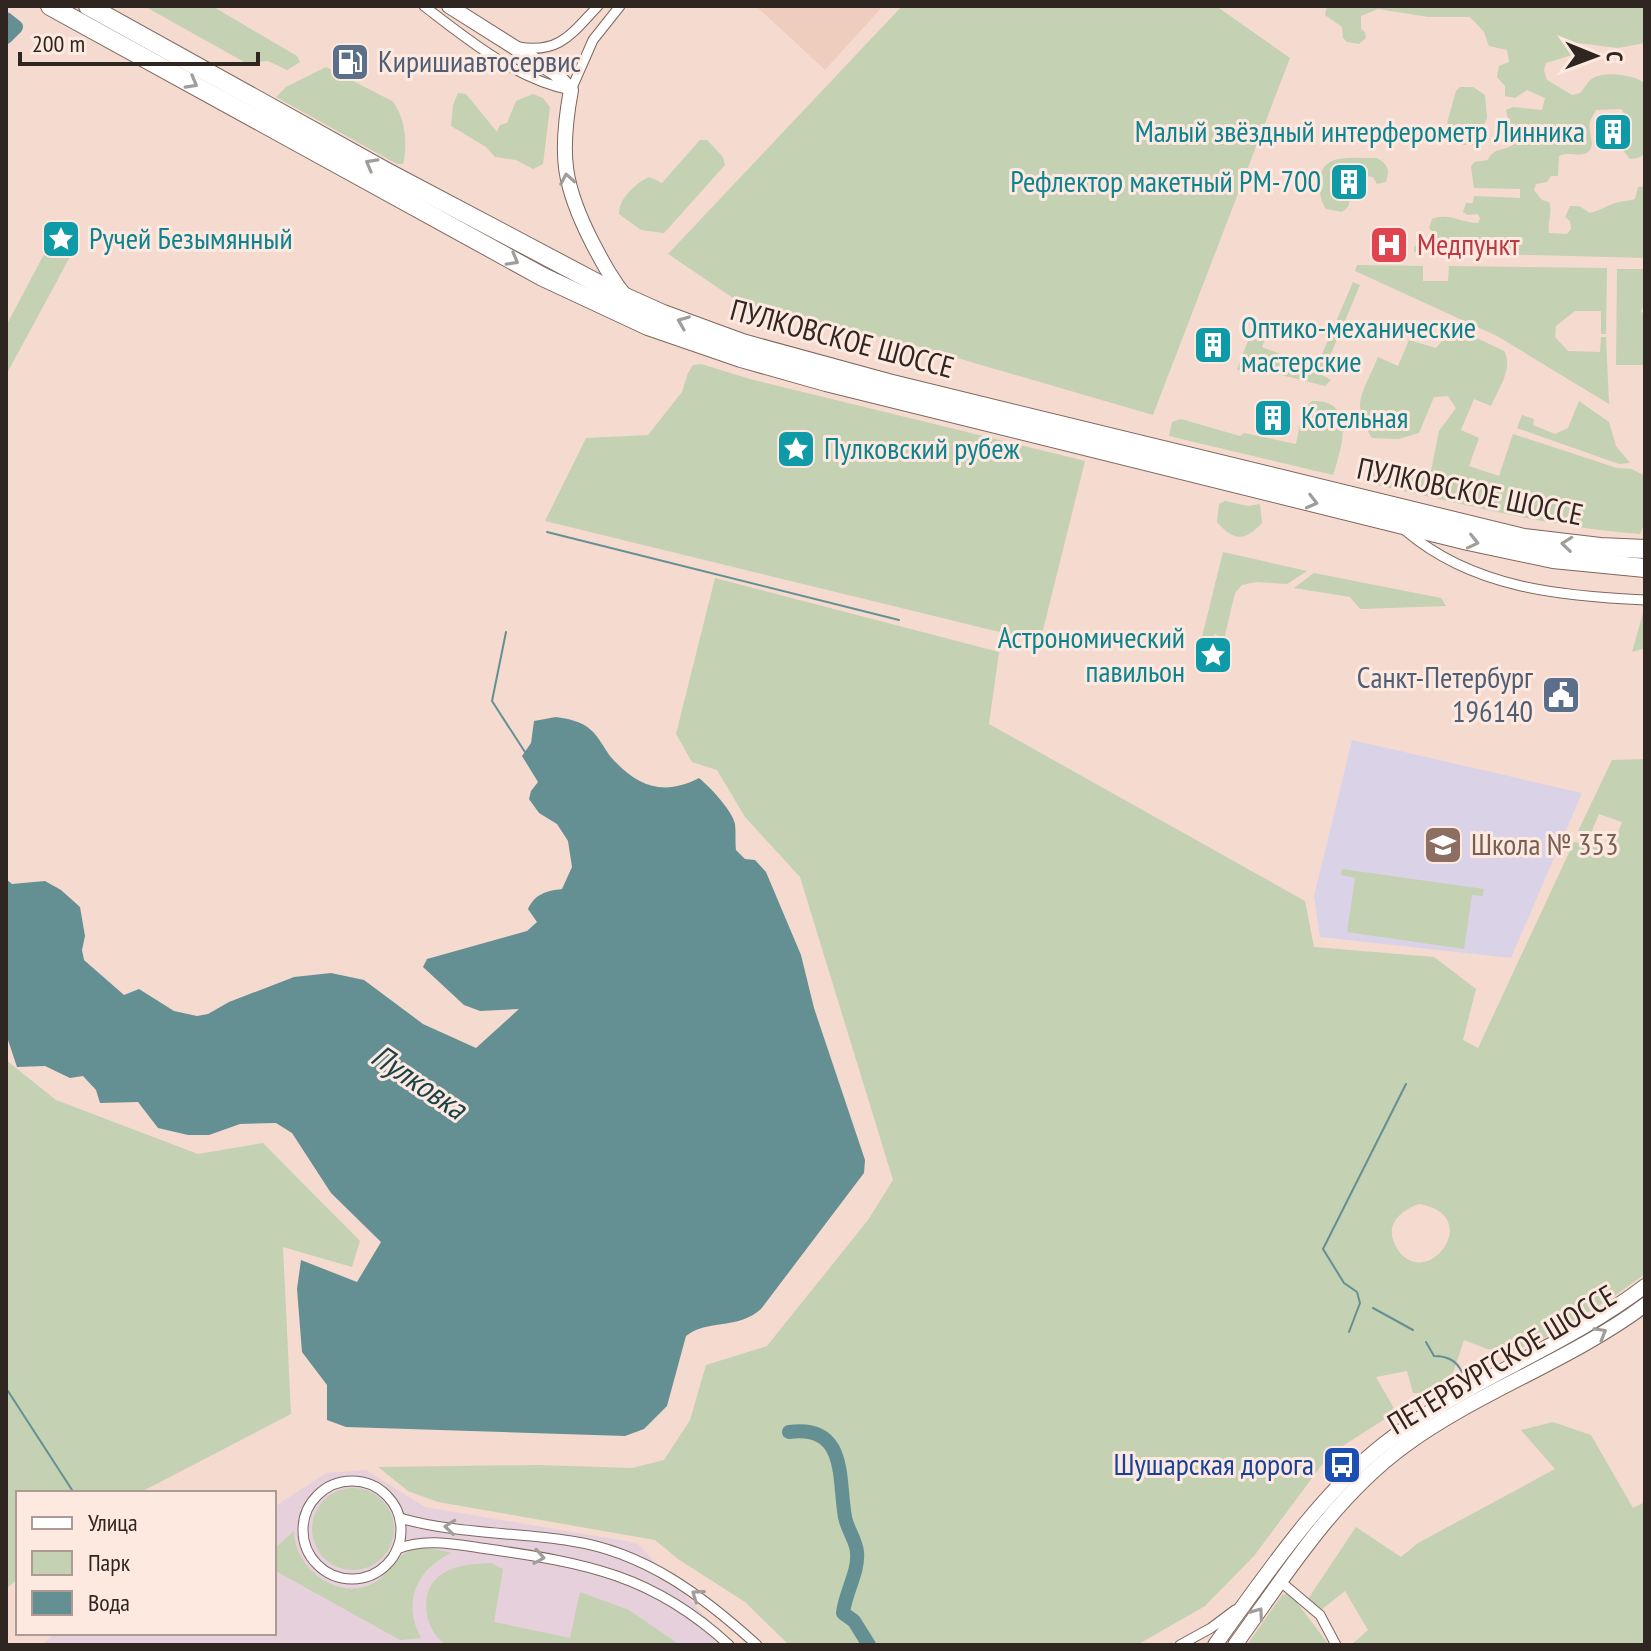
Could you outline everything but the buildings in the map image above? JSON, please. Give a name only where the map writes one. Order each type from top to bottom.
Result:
[{"type":"highway","name":"ПУЛКОВСКОЕ ШОССЕ","points":[[50,6],[543,277],[659,331],[826,382],[1183,468],[1397,524],[1553,559],[1645,568]]},
{"type":"highway","name":"ПУЛКОВСКОЕ ШОССЕ","points":[[88,6],[387,172],[626,297],[704,330],[783,356],[1155,441],[1524,538],[1645,549]]},
{"type":"main road","points":[[449,6],[555,73],[571,90],[564,147],[568,189],[610,276],[626,297]]},
{"type":"main road","name":"ПЕТЕРБУРГСКОЕ ШОССЕ","points":[[1235,1645],[1281,1582],[1304,1539],[1350,1473],[1396,1435],[1481,1381],[1591,1322],[1645,1286]]},
{"type":"main road","name":"ПЕТЕРБУРГСКОЕ ШОССЕ","points":[[1215,1645],[1260,1586],[1304,1539],[1403,1446],[1488,1393],[1604,1332],[1645,1305]]},
{"type":"street","points":[[424,6],[482,48],[516,68],[548,86],[571,90],[593,40],[620,6]]},
{"type":"street","points":[[501,41],[521,48],[552,47],[565,40],[598,6]]},
{"type":"street","name":"ПУЛКОВСКОЕ ШОССЕ","points":[[1397,524],[1426,546],[1482,576],[1570,594],[1645,600]]},
{"type":"street","points":[[350,1481],[370,1484],[384,1492],[400,1518],[401,1534],[388,1564],[362,1578],[344,1578],[327,1572],[314,1560],[305,1544],[303,1526],[308,1509],[317,1495],[335,1484],[350,1481]]},
{"type":"street","points":[[400,1518],[613,1550],[677,1581],[757,1645]]},
{"type":"street","points":[[397,1549],[410,1543],[447,1544],[566,1561],[608,1571],[688,1612],[729,1645]]},
{"type":"street","points":[[1281,1582],[1320,1615],[1336,1645]]},
{"type":"street","name":"ПЕТЕРБУРГСКОЕ ШОССЕ","points":[[1180,1645],[1230,1614],[1260,1586]]},
{"type":"shaded area","points":[[756,6],[883,6],[825,70]]},
{"type":"shaded area","name":"Школа № 353","points":[[1352,740],[1582,793],[1511,958],[1320,937],[1314,896]]},
{"type":"shaded area","points":[[366,1470],[425,1507],[637,1543],[732,1645],[42,1645],[53,1635],[276,1635],[276,1506],[326,1473]]},
{"type":"green space","points":[[144,6],[212,6],[297,56],[300,62],[287,70],[268,61],[246,63]]},
{"type":"green space","points":[[902,6],[1216,6],[1290,58],[1153,415],[913,345],[742,304],[668,254]]},
{"type":"green space","points":[[1327,6],[1645,6],[1645,43],[1618,48],[1578,43],[1572,55],[1546,63],[1544,70],[1547,80],[1572,95],[1580,93],[1593,78],[1605,75],[1626,76],[1643,82],[1645,154],[1630,159],[1621,148],[1630,122],[1621,109],[1596,110],[1590,122],[1592,144],[1589,151],[1559,156],[1558,176],[1536,184],[1534,190],[1542,200],[1549,202],[1549,233],[1567,234],[1571,229],[1570,221],[1565,217],[1570,206],[1579,206],[1590,213],[1635,199],[1638,187],[1645,186],[1645,258],[1414,252],[1414,247],[1419,243],[1433,241],[1435,234],[1429,228],[1432,219],[1450,217],[1478,223],[1478,214],[1467,215],[1463,212],[1466,203],[1473,203],[1474,196],[1520,198],[1520,189],[1474,188],[1471,167],[1474,162],[1488,160],[1495,152],[1513,145],[1513,141],[1505,140],[1497,129],[1498,124],[1508,119],[1506,110],[1513,107],[1542,110],[1545,98],[1527,90],[1515,98],[1505,96],[1505,86],[1497,77],[1499,66],[1509,62],[1507,50],[1489,46],[1484,32],[1470,17],[1428,17],[1378,9],[1361,16],[1361,29],[1366,38],[1359,44],[1343,38],[1342,27],[1325,15]]},
{"type":"green space","points":[[326,67],[392,101],[400,114],[404,131],[403,164],[397,164],[276,97],[286,87]]},
{"type":"green space","points":[[1460,87],[1473,87],[1485,95],[1487,118],[1476,145],[1461,145],[1462,140],[1458,140],[1447,123],[1456,91]]},
{"type":"green space","points":[[458,93],[466,94],[497,132],[500,125],[507,123],[516,101],[533,94],[543,98],[550,107],[543,164],[533,169],[516,160],[495,157],[486,147],[451,126],[453,105]]},
{"type":"green space","points":[[700,140],[707,140],[723,157],[725,165],[664,233],[641,230],[619,214],[622,202],[634,187],[649,177],[662,183]]},
{"type":"green space","points":[[1377,158],[1387,168],[1386,182],[1377,184],[1373,177],[1334,173],[1331,183],[1335,191],[1351,196],[1348,207],[1342,212],[1326,209],[1320,188],[1325,166],[1340,159]]},
{"type":"green space","points":[[50,243],[71,255],[6,375],[6,326]]},
{"type":"green space","points":[[1357,265],[1423,266],[1423,281],[1448,281],[1449,266],[1607,268],[1606,334],[1601,334],[1601,311],[1575,311],[1556,326],[1555,337],[1568,351],[1600,352],[1601,337],[1606,337],[1609,404],[1497,336],[1355,271]]},
{"type":"green space","points":[[1617,269],[1645,269],[1645,303],[1641,311],[1645,316],[1644,365],[1616,365]]},
{"type":"green space","points":[[1353,282],[1360,285],[1322,375],[1331,380],[1325,386],[1253,368],[1243,373],[1237,369],[1253,328],[1270,326],[1262,347],[1316,368]]},
{"type":"green space","points":[[1458,329],[1504,351],[1507,357],[1504,378],[1491,406],[1474,399],[1461,430],[1479,438],[1469,466],[1499,476],[1513,434],[1617,468],[1632,469],[1645,476],[1645,522],[1640,534],[1536,520],[1364,482],[1372,466],[1410,470],[1430,476],[1439,431],[1456,408],[1448,396],[1434,397],[1419,433],[1398,439],[1372,438],[1361,416],[1360,406],[1378,357],[1398,366],[1409,340],[1436,348],[1446,336]]},
{"type":"green space","points":[[701,364],[750,379],[1085,461],[1040,642],[545,521],[586,438],[648,435],[682,392],[693,365]]},
{"type":"green space","points":[[1312,401],[1326,402],[1336,408],[1341,416],[1342,439],[1333,475],[1169,436],[1172,422],[1181,419],[1240,436],[1244,433],[1296,444],[1303,409]]},
{"type":"green space","points":[[1579,401],[1609,422],[1616,446],[1630,463],[1619,464],[1517,428],[1522,415],[1534,419],[1533,425],[1555,434],[1568,428]]},
{"type":"green space","points":[[1225,501],[1248,506],[1260,504],[1262,523],[1250,534],[1234,536],[1217,522],[1219,504]]},
{"type":"green space","points":[[1223,552],[1307,571],[1287,584],[1256,582],[1242,585],[1235,593],[1224,639],[1215,634],[1195,665]]},
{"type":"green space","points":[[1314,573],[1441,598],[1446,606],[1360,609],[1350,597],[1294,588]]},
{"type":"green space","points":[[715,578],[999,652],[989,724],[1305,901],[1314,947],[1434,957],[1476,989],[1463,1040],[1478,1048],[1574,842],[1611,850],[1622,822],[1599,814],[1591,833],[1578,831],[1612,760],[1645,759],[1645,1274],[1543,1339],[1516,1350],[1487,1349],[1464,1340],[1452,1376],[1434,1393],[1413,1393],[1407,1371],[1376,1377],[1396,1412],[1330,1454],[1254,1556],[1205,1606],[1137,1645],[789,1645],[745,1602],[678,1559],[655,1540],[438,1502],[408,1491],[378,1467],[540,1465],[632,1468],[664,1460],[690,1420],[706,1365],[767,1346],[868,1220],[893,1180],[800,877],[745,817],[717,770],[692,762],[676,734]],"holes":[[[1419,1204],[1439,1211],[1448,1222],[1449,1234],[1444,1247],[1435,1257],[1423,1262],[1410,1261],[1394,1242],[1392,1228],[1395,1222],[1404,1211]]]},
{"type":"green space","points":[[1645,606],[1645,648],[1632,652]]},
{"type":"green space","points":[[1342,869],[1484,889],[1483,896],[1472,895],[1464,949],[1347,932],[1355,878],[1341,875]]},
{"type":"green space","points":[[6,1060],[56,1100],[198,1154],[263,1143],[360,1241],[352,1267],[283,1247],[291,1414],[143,1491],[16,1491],[16,1581],[6,1589]]},
{"type":"green space","points":[[1553,1422],[1591,1435],[1633,1508],[1645,1502],[1645,1645],[1351,1645],[1368,1630],[1345,1591],[1321,1610],[1308,1599],[1356,1527],[1401,1557],[1418,1543],[1555,1469],[1521,1430]]},
{"type":"green space","points":[[353,1488],[369,1492],[382,1500],[390,1513],[394,1529],[390,1545],[382,1558],[369,1566],[353,1570],[337,1566],[324,1558],[316,1545],[312,1529],[316,1513],[324,1500],[337,1492]]},
{"type":"green space","points":[[294,1531],[296,1545],[309,1569],[320,1578],[345,1588],[372,1584],[408,1551],[428,1549],[451,1553],[429,1568],[416,1588],[413,1612],[421,1638],[400,1640],[276,1571],[276,1547]]},
{"type":"green space","points":[[491,1563],[503,1569],[494,1622],[570,1638],[580,1592],[629,1610],[680,1645],[447,1645],[433,1631],[429,1621],[426,1611],[429,1590],[434,1581],[454,1568]]},
{"type":"green space","points":[[1282,1595],[1292,1596],[1329,1645],[1247,1645]]},
{"type":"water","points":[[556,717],[587,727],[610,756],[640,781],[674,787],[699,778],[730,812],[735,824],[736,850],[745,859],[755,860],[766,872],[801,955],[814,1008],[865,1160],[864,1173],[761,1309],[743,1320],[703,1328],[686,1336],[667,1406],[644,1429],[625,1436],[346,1427],[327,1420],[327,1385],[302,1352],[297,1289],[301,1260],[357,1282],[381,1242],[331,1193],[292,1133],[276,1123],[240,1124],[209,1135],[188,1135],[158,1128],[138,1102],[100,1103],[96,1090],[83,1076],[70,1078],[45,1066],[17,1067],[6,1034],[6,879],[12,884],[45,881],[80,907],[85,936],[82,950],[84,960],[124,995],[139,989],[174,1011],[197,1016],[294,977],[331,973],[364,980],[423,1024],[476,1048],[519,1009],[480,1011],[464,1005],[423,967],[427,959],[527,931],[537,922],[528,909],[534,900],[546,892],[562,889],[572,867],[568,841],[557,824],[539,813],[529,799],[538,782],[522,756],[531,743],[534,721]]},
{"type":"waterway","name":"Пулковка","points":[[6,19],[16,27],[6,37]]},
{"type":"waterway","points":[[547,532],[899,620]]},
{"type":"waterway","points":[[506,632],[492,701],[525,752]]},
{"type":"waterway","points":[[1349,1332],[1360,1303],[1357,1292],[1344,1283],[1323,1249],[1406,1084]]},
{"type":"waterway","points":[[1373,1308],[1413,1330]]},
{"type":"waterway","points":[[1426,1342],[1434,1356],[1451,1360],[1462,1372]]},
{"type":"waterway","points":[[6,1388],[73,1491]]},
{"type":"waterway","name":"Пулковка","points":[[789,1432],[808,1432],[822,1437],[831,1445],[836,1457],[845,1517],[857,1552],[843,1613],[854,1621],[869,1645]]},
{"type":"place","name":"Киришиавтосервис","points":[[350,62]]},
{"type":"place","name":"Малый звёздный интерферометр Линника","points":[[1613,132]]},
{"type":"place","name":"Рефлектор макетный РМ-700","points":[[1349,182]]},
{"type":"place","name":"Ручей Безымянный","points":[[61,239]]},
{"type":"place","name":"Медпункт","points":[[1389,245]]},
{"type":"place","name":"Оптико-механические мастерские","points":[[1213,345]]},
{"type":"place","name":"Котельная","points":[[1273,418]]},
{"type":"place","name":"Пулковский рубеж","points":[[796,449]]},
{"type":"place","name":"Астрономический павильон","points":[[1213,655]]},
{"type":"place","name":"Санкт-Петербург 196140","points":[[1561,695]]},
{"type":"place","name":"Школа № 353","points":[[1443,845]]},
{"type":"place","name":"Шушарская дорога","points":[[1342,1465]]}]
